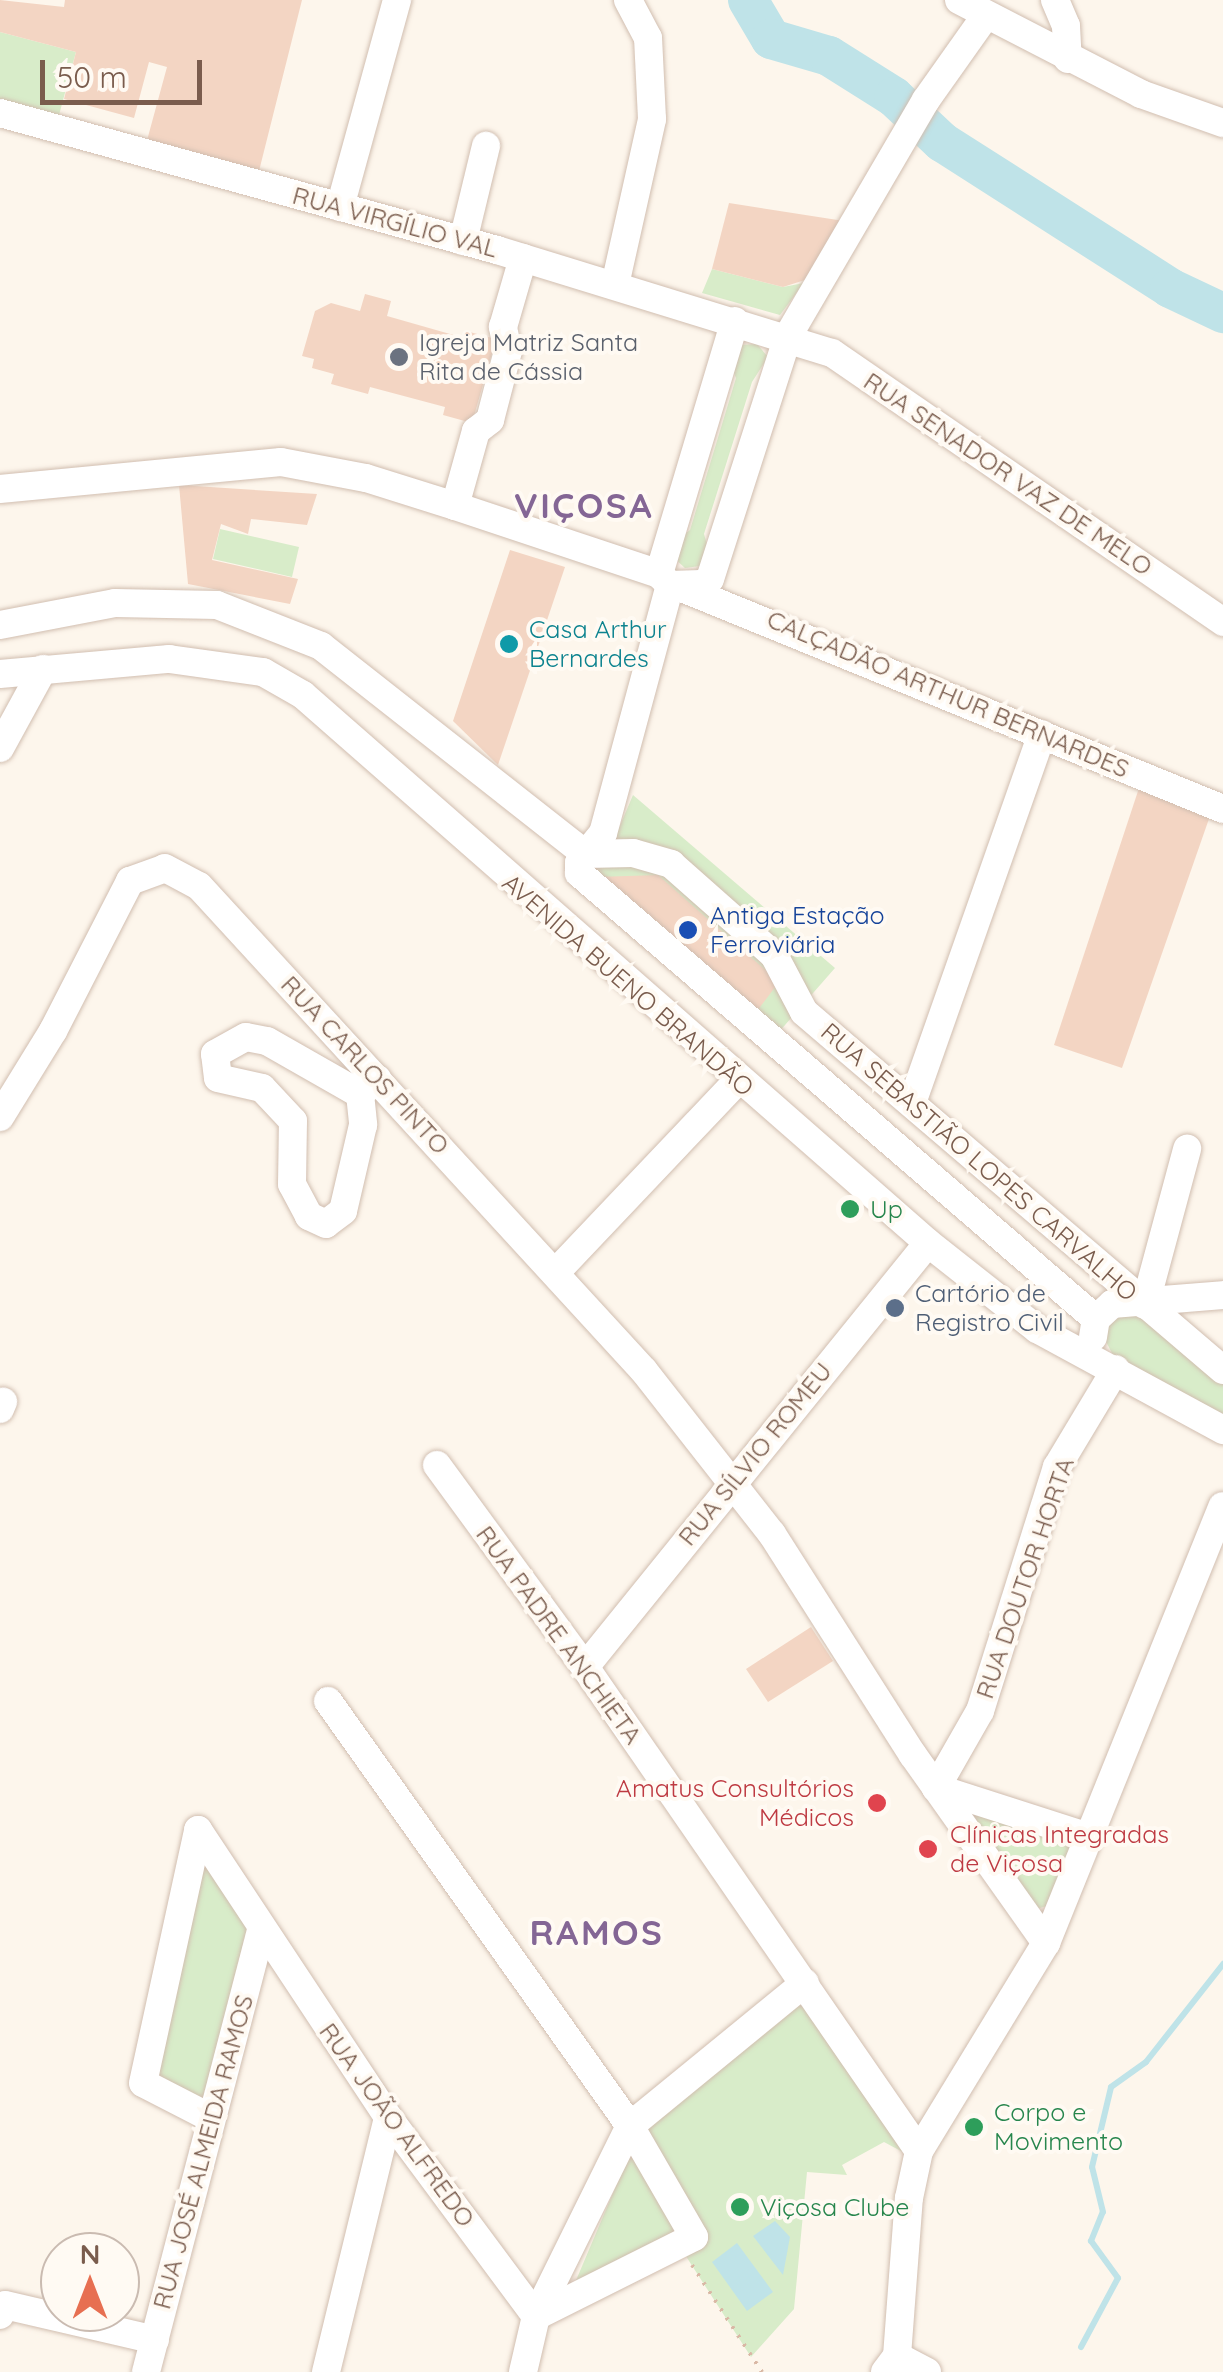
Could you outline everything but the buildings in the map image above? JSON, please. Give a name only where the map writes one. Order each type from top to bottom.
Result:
[{"type":"street","points":[[340,208],[397,0]]},
{"type":"street","points":[[615,285],[652,101],[648,38],[628,0]]},
{"type":"street","points":[[959,0],[984,18],[1068,59],[1223,123]]},
{"type":"street","points":[[1055,0],[1066,26],[1068,59]]},
{"type":"street","points":[[665,580],[710,579],[788,336],[919,112],[984,18]]},
{"type":"street","name":"RUA VIRGÍLIO VAL","points":[[0,112],[788,336]]},
{"type":"street","points":[[463,241],[486,146]]},
{"type":"street","points":[[455,506],[476,431],[490,420],[508,351],[503,328],[522,258]]},
{"type":"street","points":[[736,321],[665,580],[604,832],[584,854],[580,873],[587,885],[1096,1319]]},
{"type":"street","name":"RUA SENADOR VAZ DE MELO","points":[[788,336],[832,353],[1223,622]]},
{"type":"street","name":"CALÇADÃO ARTHUR BERNARDES","points":[[0,490],[281,462],[366,478],[721,599],[1223,810]]},
{"type":"street","points":[[0,625],[115,603],[217,606],[321,646],[584,854]]},
{"type":"street","name":"AVENIDA BUENO BRANDÃO","points":[[0,674],[169,659],[263,672],[304,695],[737,1080],[928,1243],[1037,1329],[1223,1430]]},
{"type":"street","points":[[0,748],[43,669]]},
{"type":"street","points":[[912,1103],[1042,734]]},
{"type":"street","name":"RUA SEBASTIÃO LOPES CARVALHO","points":[[584,854],[633,853],[672,864],[774,955],[804,1012],[1223,1370]]},
{"type":"street","name":"RUA CARLOS PINTO","points":[[0,1116],[54,1031],[130,881],[165,868],[199,886],[368,1087],[557,1272],[731,1481],[936,1788],[1046,1943]]},
{"type":"street","points":[[246,1037],[267,1041],[368,1087],[343,1211],[326,1224],[308,1216],[292,1184],[298,1145],[293,1121],[262,1088],[218,1078],[215,1054],[246,1037]]},
{"type":"street","points":[[557,1272],[737,1080]]},
{"type":"street","points":[[1145,1305],[1187,1148]]},
{"type":"street","name":"RUA SÍLVIO ROMEU","points":[[585,1667],[731,1481],[928,1243]]},
{"type":"street","points":[[1111,1367],[1093,1343],[1096,1319],[1123,1300],[1145,1305],[1223,1295]]},
{"type":"street","name":"RUA DOUTOR HORTA","points":[[936,1788],[980,1712],[1057,1467],[1111,1367]]},
{"type":"street","name":"RUA PADRE ANCHIETA","points":[[436,1465],[585,1667],[919,2151]]},
{"type":"street","points":[[928,2372],[891,2364],[909,2198],[919,2151],[1046,1943],[1223,1506]]},
{"type":"street","points":[[328,1701],[630,2126],[694,2237],[681,2248],[536,2316]]},
{"type":"street","points":[[936,1788],[1089,1837]]},
{"type":"street","name":"RUA JOÃO ALFREDO","points":[[211,2118],[143,2083],[198,1830],[261,1932],[388,2117],[536,2316]]},
{"type":"street","name":"RUA JOSÉ ALMEIDA RAMOS","points":[[146,2372],[261,1932]]},
{"type":"street","points":[[523,2372],[536,2316],[630,2126],[805,1983]]},
{"type":"street","points":[[326,2372],[388,2117]]},
{"type":"street","points":[[3,2310],[154,2340]]},
{"type":"path","points":[[681,2248],[762,2372]]},
{"type":"green space","points":[[0,32],[76,52],[59,115],[0,100]]},
{"type":"green space","points":[[712,269],[783,287],[804,283],[780,315],[702,293]]},
{"type":"green space","points":[[757,344],[768,357],[752,382],[704,534],[708,548],[700,566],[685,568],[674,558],[678,539],[690,530],[736,378],[730,364],[740,345]]},
{"type":"green space","points":[[220,529],[299,547],[292,577],[213,559]]},
{"type":"green space","points":[[633,795],[835,968],[771,1041],[588,883],[587,855],[613,842]]},
{"type":"green space","points":[[1113,1312],[1142,1314],[1223,1380],[1223,1417],[1115,1359],[1101,1332]]},
{"type":"green space","points":[[964,1810],[1073,1841],[1051,1905],[1036,1909]]},
{"type":"green space","points":[[204,1859],[247,1927],[207,2101],[155,2080]]},
{"type":"green space","name":"Viçosa Clube","points":[[802,1993],[912,2157],[884,2142],[842,2165],[847,2175],[807,2172],[794,2309],[751,2357],[680,2247],[569,2297],[635,2141]]},
{"type":"water","points":[[775,2221],[790,2237],[783,2275],[753,2236]]},
{"type":"water","points":[[737,2243],[773,2292],[747,2311],[712,2262]]},
{"type":"waterway","points":[[748,0],[771,39],[829,56],[894,97],[942,142],[1170,288],[1223,313]]},
{"type":"waterway","points":[[1081,2347],[1118,2278],[1091,2241],[1103,2212],[1092,2167],[1111,2087],[1146,2062],[1223,1964]]},
{"type":"place","name":"Igreja Matriz Santa Rita de Cássia","points":[[399,357]]},
{"type":"place","name":"Casa Arthur Bernardes","points":[[509,644]]},
{"type":"place","name":"Antiga Estação Ferroviária","points":[[688,930]]},
{"type":"place","name":"Up","points":[[850,1209]]},
{"type":"place","name":"Cartório de Registro Civil","points":[[895,1308]]},
{"type":"place","name":"Amatus Consultórios Médicos","points":[[877,1803]]},
{"type":"place","name":"Clínicas Integradas de Viçosa","points":[[928,1849]]},
{"type":"place","name":"Corpo e Movimento","points":[[974,2127]]},
{"type":"place","name":"Viçosa Clube","points":[[740,2207]]},
{"type":"district","name":"VIÇOSA","points":[[584,505]]},
{"type":"district","name":"RAMOS","points":[[597,1932]]}]
